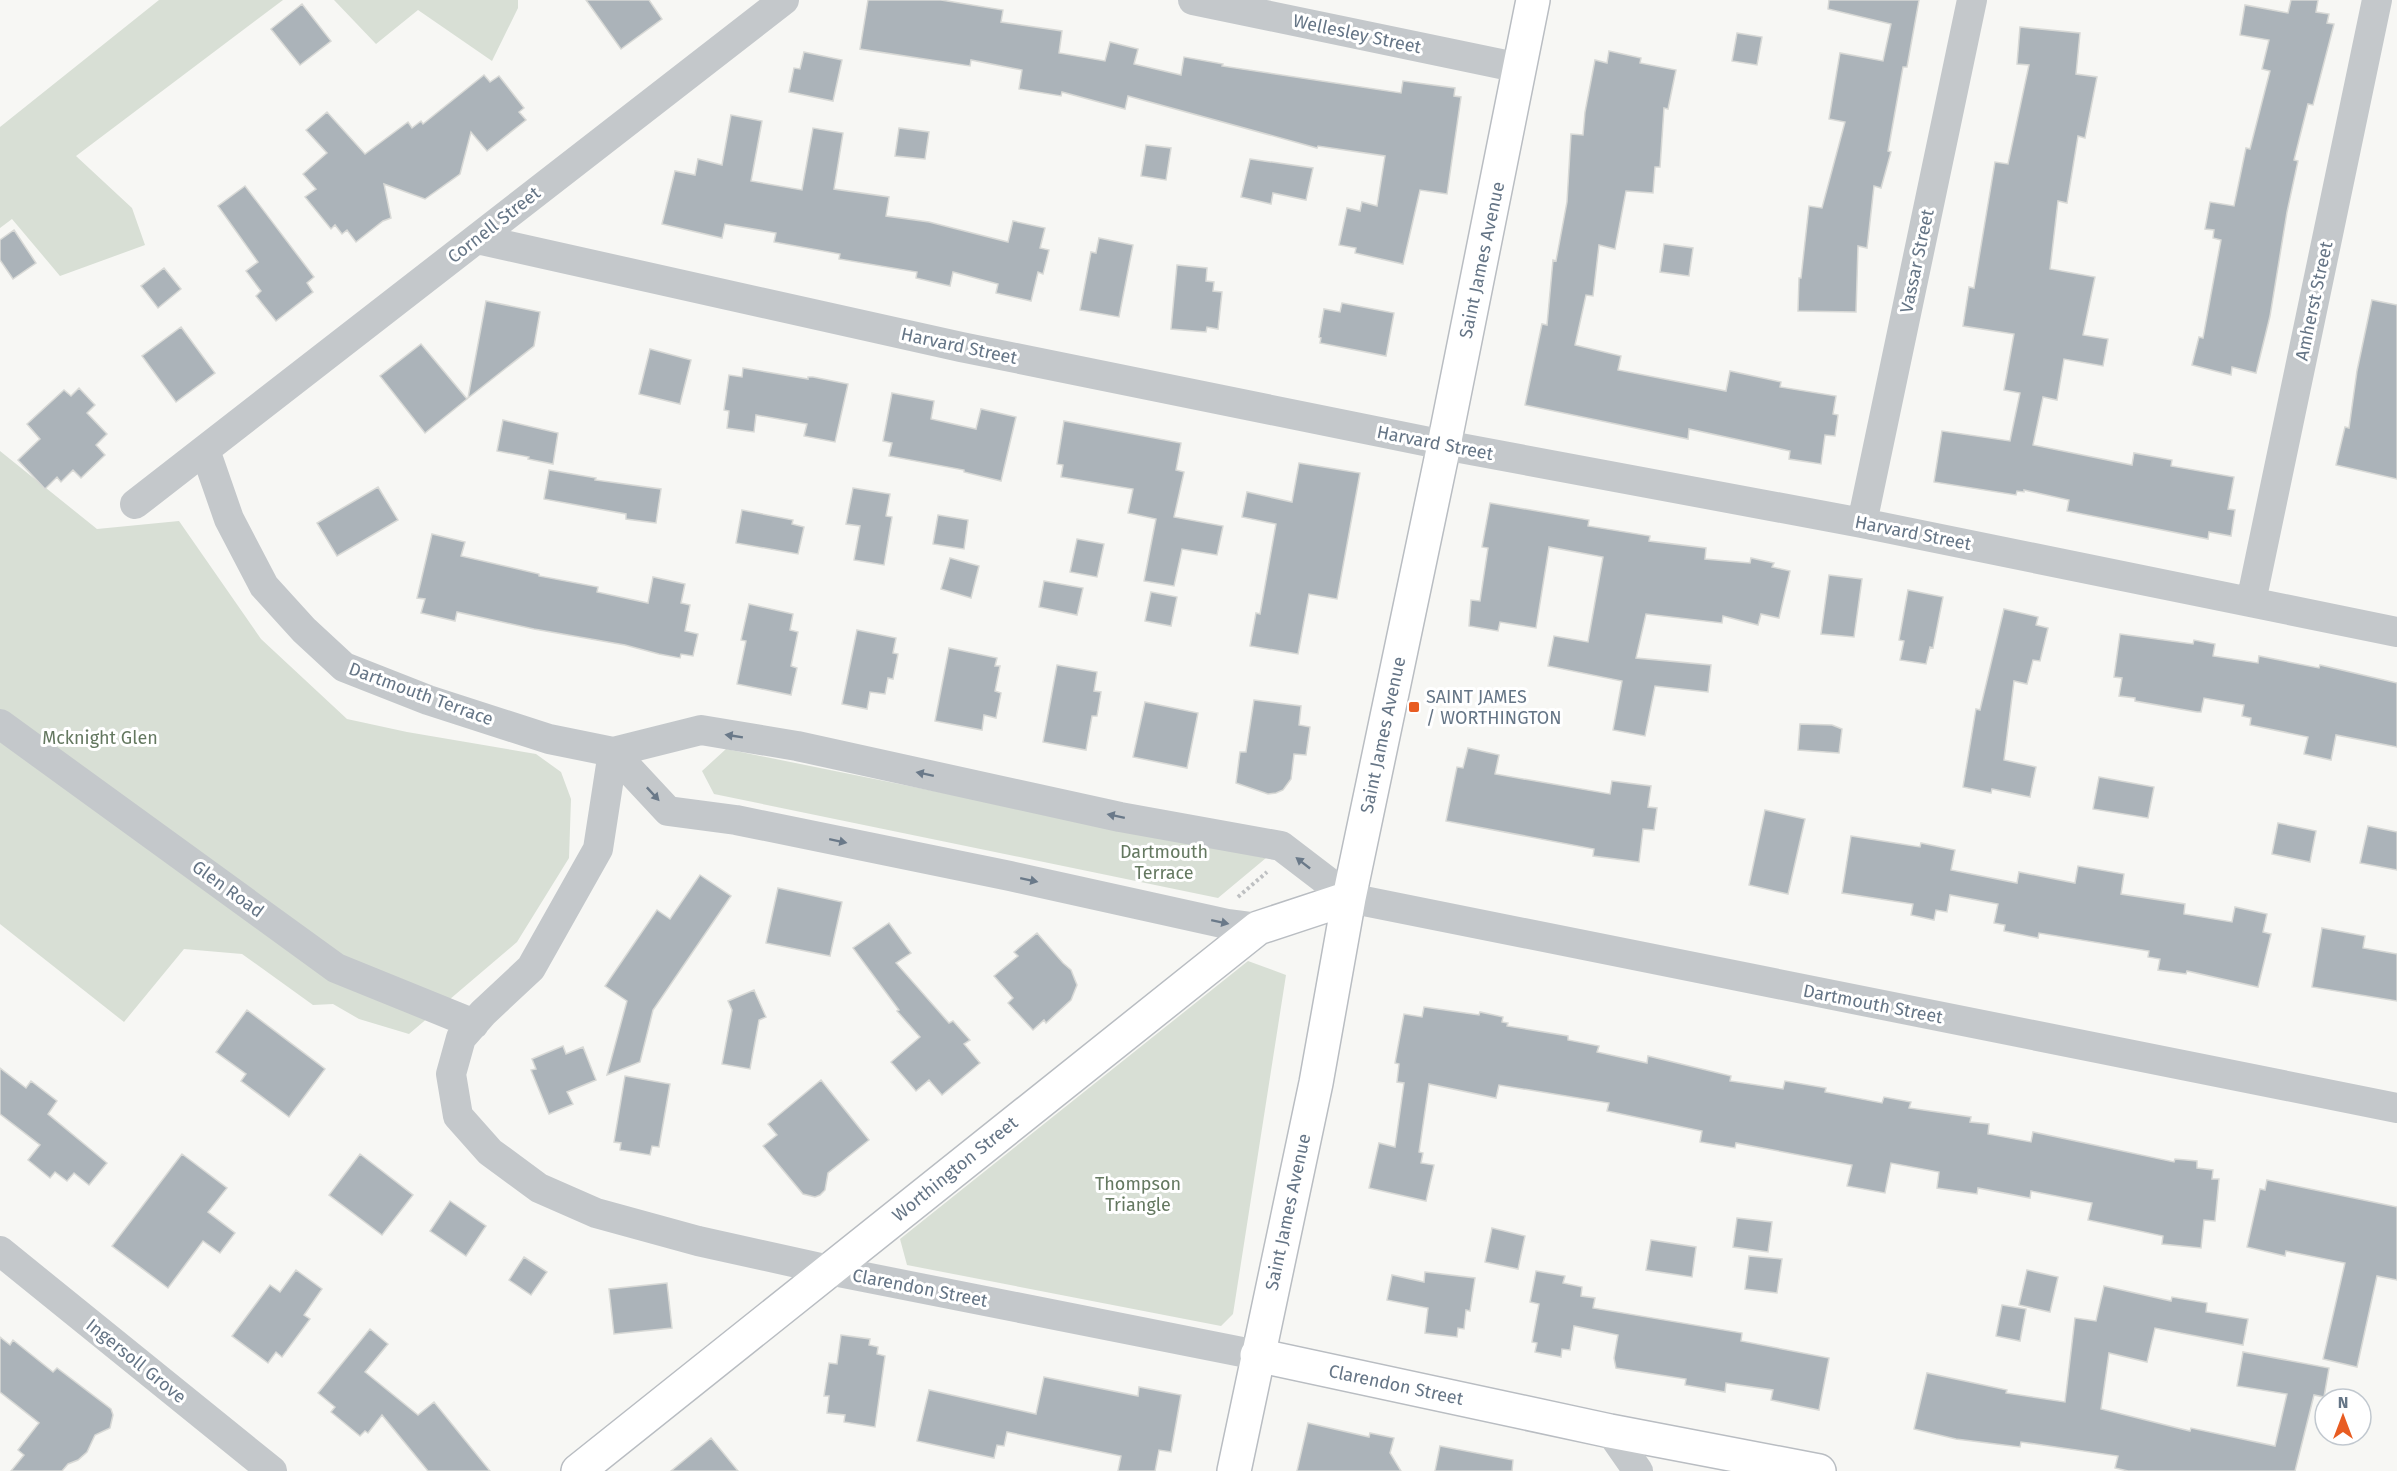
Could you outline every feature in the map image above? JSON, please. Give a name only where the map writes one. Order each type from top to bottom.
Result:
[{"type":"main road","name":"Saint James Avenue","points":[[1234,1471],[1316,1083],[1349,898],[1444,445],[1533,0]]},
{"type":"main road","name":"Worthington Street","points":[[578,1471],[1258,927],[1349,898]]},
{"type":"main road","name":"Clarendon Street","points":[[1257,1355],[1610,1431],[1819,1471]]},
{"type":"street","name":"Cornell Street","points":[[135,504],[784,0]]},
{"type":"street","name":"Wellesley Street","points":[[1193,0],[1520,68]]},
{"type":"street","name":"Vassar Street","points":[[1862,523],[1972,0]]},
{"type":"street","name":"Amherst Street","points":[[2251,602],[2377,0]]},
{"type":"street","name":"Harvard Street","points":[[477,239],[961,346],[1444,445],[1862,523],[2397,632]]},
{"type":"street","name":"Dartmouth Terrace","points":[[204,450],[229,519],[264,586],[304,630],[345,667],[428,700],[549,739],[613,752],[701,730],[796,746],[1120,817],[1281,846],[1349,898]]},
{"type":"street","name":"Glen Road","points":[[0,724],[336,968],[474,1024]]},
{"type":"street","points":[[613,752],[668,811],[748,823],[1010,876],[1227,924],[1258,927]]},
{"type":"street","name":"Clarendon Street","points":[[613,752],[598,849],[531,968],[461,1038],[451,1074],[459,1116],[489,1152],[539,1188],[596,1213],[698,1241],[829,1270],[1257,1355]]},
{"type":"street","name":"Dartmouth Street","points":[[1349,898],[2397,1108]]},
{"type":"street","name":"Ingersoll Grove","points":[[0,1251],[272,1471]]},
{"type":"street","points":[[1610,1431],[1638,1471]]},
{"type":"path","points":[[1231,902],[1267,872]]},
{"type":"green space","points":[[159,0],[283,0],[76,156],[132,208],[145,245],[60,276],[12,219],[0,228],[0,127]]},
{"type":"green space","points":[[334,0],[518,0],[518,8],[492,61],[418,10],[376,44]]},
{"type":"green space","name":"Mcknight Glen","points":[[0,451],[97,529],[179,521],[261,639],[347,719],[407,732],[536,754],[561,772],[571,799],[569,858],[517,942],[409,1034],[359,1019],[333,1004],[313,1005],[242,954],[184,949],[124,1022],[0,924]]},
{"type":"green space","name":"Dartmouth Terrace","points":[[726,749],[1266,858],[1218,898],[714,794],[702,771]]},
{"type":"green space","name":"Thompson Triangle","points":[[1248,961],[1286,975],[1233,1314],[1221,1326],[907,1265],[900,1239]]},
{"type":"building","points":[[586,0],[649,0],[662,19],[621,49]]},
{"type":"building","points":[[868,0],[941,0],[1003,10],[1001,22],[1062,31],[1059,53],[1105,61],[1110,42],[1138,49],[1134,64],[1181,75],[1184,57],[1223,64],[1222,66],[1401,93],[1403,81],[1455,88],[1454,96],[1461,97],[1447,194],[1420,190],[1403,264],[1355,253],[1356,248],[1339,245],[1347,208],[1360,211],[1362,202],[1377,206],[1385,156],[1318,146],[1317,148],[1128,96],[1125,109],[1062,92],[1061,96],[1019,89],[1022,70],[971,60],[970,66],[860,49]]},
{"type":"building","points":[[1829,0],[1919,0],[1907,67],[1903,67],[1888,151],[1891,152],[1881,188],[1874,186],[1867,248],[1858,246],[1856,312],[1798,311],[1799,278],[1801,278],[1809,206],[1822,208],[1845,122],[1829,119],[1840,53],[1883,61],[1891,24],[1828,9]]},
{"type":"building","points":[[2291,0],[2318,0],[2316,12],[2329,14],[2327,23],[2334,24],[2313,105],[2308,104],[2294,160],[2298,161],[2270,316],[2256,373],[2232,367],[2231,375],[2192,365],[2199,337],[2203,338],[2221,240],[2213,238],[2214,230],[2205,229],[2210,202],[2234,206],[2246,148],[2250,149],[2270,71],[2262,69],[2269,40],[2240,35],[2245,5],[2288,13]]},
{"type":"building","points":[[302,4],[331,41],[300,65],[271,29]]},
{"type":"building","points":[[2020,27],[2080,33],[2076,74],[2097,77],[2085,138],[2078,136],[2067,203],[2058,201],[2050,269],[2095,277],[2083,335],[2108,339],[2103,366],[2064,359],[2057,400],[2043,397],[2033,445],[2132,465],[2134,453],[2172,460],[2171,466],[2234,477],[2228,509],[2235,510],[2231,536],[2209,532],[2208,539],[2067,511],[2069,500],[2024,490],[2024,492],[2017,491],[2016,495],[1934,482],[1942,431],[2010,441],[2020,393],[2004,390],[2014,334],[1963,326],[1969,287],[1974,288],[1995,162],[2008,164],[2029,65],[2017,64]]},
{"type":"building","points":[[1737,33],[1762,37],[1757,65],[1732,61]]},
{"type":"building","points":[[1609,51],[1641,58],[1640,63],[1676,70],[1668,109],[1664,108],[1660,167],[1655,167],[1653,193],[1626,191],[1615,249],[1599,245],[1593,296],[1586,295],[1575,345],[1621,356],[1618,370],[1726,391],[1730,371],[1781,382],[1780,387],[1836,396],[1833,414],[1838,415],[1835,436],[1825,435],[1821,464],[1789,459],[1790,451],[1689,429],[1688,439],[1525,405],[1542,324],[1547,325],[1553,260],[1556,261],[1567,202],[1571,134],[1583,135],[1595,60],[1607,63]]},
{"type":"building","points":[[804,52],[842,60],[833,101],[789,92],[794,68],[800,69]]},
{"type":"building","points":[[484,75],[490,82],[499,76],[524,108],[519,112],[526,120],[487,151],[471,132],[460,174],[425,199],[384,184],[391,218],[383,221],[356,242],[347,230],[342,234],[335,225],[331,229],[305,197],[316,189],[303,174],[327,153],[306,130],[327,112],[365,154],[408,122],[412,128],[421,121],[423,124]]},
{"type":"building","points":[[731,115],[762,121],[751,181],[802,190],[813,128],[843,133],[834,189],[889,197],[886,216],[929,222],[1008,242],[1013,221],[1045,228],[1040,248],[1049,250],[1043,274],[1038,272],[1031,301],[996,293],[998,284],[953,272],[950,286],[916,278],[917,272],[839,259],[840,254],[774,242],[776,233],[725,224],[722,238],[662,224],[675,171],[695,175],[698,159],[722,165]]},
{"type":"building","points":[[899,128],[929,132],[925,159],[895,156]]},
{"type":"building","points":[[1146,145],[1171,148],[1166,180],[1141,176]]},
{"type":"building","points":[[1250,159],[1313,168],[1306,200],[1273,193],[1271,204],[1241,197]]},
{"type":"building","points":[[245,186],[314,277],[307,283],[313,292],[276,321],[256,296],[261,291],[246,271],[258,262],[218,206]]},
{"type":"building","points":[[14,230],[36,263],[13,279],[0,260],[0,240]]},
{"type":"building","points":[[1099,238],[1133,245],[1119,317],[1080,310],[1091,252],[1096,253]]},
{"type":"building","points":[[1664,244],[1693,248],[1689,276],[1660,272]]},
{"type":"building","points":[[1177,265],[1207,268],[1206,281],[1214,282],[1213,291],[1222,292],[1218,329],[1207,327],[1206,332],[1171,329]]},
{"type":"building","points":[[164,268],[181,289],[158,308],[141,286]]},
{"type":"building","points":[[2372,300],[2397,305],[2397,479],[2336,465],[2345,427],[2349,428],[2357,371]]},
{"type":"building","points":[[486,301],[540,312],[534,346],[468,398]]},
{"type":"building","points":[[1342,303],[1394,313],[1386,356],[1320,343],[1324,309],[1340,312]]},
{"type":"building","points":[[181,327],[215,373],[176,402],[142,356]]},
{"type":"building","points":[[421,344],[467,399],[425,433],[380,376]]},
{"type":"building","points":[[650,349],[691,360],[680,404],[639,394]]},
{"type":"building","points":[[743,368],[848,384],[835,442],[804,436],[807,424],[756,415],[754,432],[727,428],[729,411],[724,410],[729,375],[742,377]]},
{"type":"building","points":[[79,388],[95,405],[87,413],[107,434],[96,445],[105,455],[81,478],[73,470],[61,482],[57,477],[45,489],[18,460],[40,439],[27,424],[64,390],[71,396]]},
{"type":"building","points":[[892,393],[934,401],[931,419],[976,429],[981,409],[1016,417],[1001,481],[964,472],[964,470],[889,456],[892,443],[883,441]]},
{"type":"building","points":[[503,420],[558,433],[553,464],[497,451]]},
{"type":"building","points":[[1064,421],[1181,443],[1176,470],[1184,472],[1174,517],[1223,526],[1217,555],[1182,549],[1174,586],[1144,581],[1156,519],[1128,513],[1133,489],[1061,477],[1063,465],[1057,464]]},
{"type":"building","points":[[1299,463],[1360,473],[1337,599],[1309,594],[1298,654],[1250,646],[1256,613],[1260,614],[1276,524],[1242,517],[1247,492],[1292,502]]},
{"type":"building","points":[[549,470],[596,478],[595,480],[661,489],[656,523],[626,519],[626,514],[544,499]]},
{"type":"building","points":[[378,487],[398,520],[337,556],[317,523]]},
{"type":"building","points":[[853,488],[890,494],[886,516],[892,517],[884,565],[854,560],[860,526],[846,524]]},
{"type":"building","points":[[1490,503],[1589,520],[1588,526],[1650,536],[1649,541],[1706,548],[1705,559],[1750,563],[1751,558],[1774,563],[1772,567],[1790,571],[1779,618],[1761,614],[1758,625],[1723,616],[1722,623],[1646,614],[1636,658],[1711,665],[1708,692],[1655,686],[1645,736],[1613,730],[1622,681],[1548,666],[1554,636],[1588,642],[1603,557],[1549,547],[1536,628],[1500,622],[1498,631],[1469,626],[1471,600],[1480,601],[1488,548],[1482,547]]},
{"type":"building","points":[[742,510],[793,520],[792,524],[804,527],[798,554],[736,543]]},
{"type":"building","points":[[938,515],[968,520],[964,549],[933,544]]},
{"type":"building","points":[[432,534],[465,542],[461,556],[539,574],[539,576],[598,587],[597,592],[648,603],[653,577],[685,584],[681,603],[690,605],[685,631],[698,634],[693,656],[681,654],[680,658],[457,612],[455,621],[421,613],[425,599],[417,598]]},
{"type":"building","points":[[1077,539],[1104,544],[1097,577],[1070,572]]},
{"type":"building","points":[[950,558],[979,566],[971,598],[941,589]]},
{"type":"building","points":[[1829,575],[1862,579],[1854,637],[1821,634]]},
{"type":"building","points":[[1044,581],[1083,588],[1077,615],[1039,607]]},
{"type":"building","points":[[1908,590],[1943,597],[1933,648],[1930,647],[1926,664],[1900,660],[1904,641],[1899,640]]},
{"type":"building","points":[[1151,592],[1177,597],[1171,626],[1145,621]]},
{"type":"building","points":[[749,604],[793,614],[790,630],[798,632],[791,666],[797,668],[791,695],[737,684],[746,641],[741,640]]},
{"type":"building","points":[[2004,609],[2038,617],[2036,625],[2048,628],[2040,661],[2033,660],[2027,684],[2014,681],[2004,760],[2036,767],[2030,797],[1992,789],[1991,793],[1963,787],[1976,709],[1980,710]]},
{"type":"building","points":[[857,630],[896,638],[893,653],[898,654],[893,679],[888,678],[885,694],[870,692],[867,709],[842,704]]},
{"type":"building","points":[[2120,634],[2193,644],[2194,640],[2215,644],[2213,656],[2258,663],[2259,656],[2319,668],[2320,665],[2397,683],[2397,747],[2336,735],[2331,760],[2304,754],[2308,737],[2250,725],[2251,718],[2242,716],[2244,705],[2204,698],[2201,712],[2197,712],[2119,696],[2122,678],[2114,677]]},
{"type":"building","points":[[949,648],[997,658],[995,666],[1000,666],[995,691],[1001,693],[996,718],[984,715],[982,730],[935,721]]},
{"type":"building","points":[[1057,665],[1097,672],[1094,691],[1101,692],[1097,716],[1092,716],[1086,750],[1043,742]]},
{"type":"building","points":[[1254,700],[1301,706],[1299,725],[1310,727],[1306,755],[1294,754],[1291,779],[1283,790],[1276,793],[1268,794],[1236,783],[1240,752],[1246,752]]},
{"type":"building","points":[[1145,702],[1198,713],[1187,768],[1133,757]]},
{"type":"building","points":[[1800,724],[1832,725],[1842,729],[1839,753],[1798,750]]},
{"type":"building","points":[[1468,748],[1499,755],[1495,774],[1610,794],[1612,781],[1651,786],[1648,807],[1657,808],[1654,830],[1643,829],[1639,862],[1593,856],[1594,849],[1446,821],[1457,767],[1463,768]]},
{"type":"building","points":[[2099,777],[2154,787],[2148,818],[2093,809]]},
{"type":"building","points":[[1765,810],[1805,819],[1788,894],[1749,885]]},
{"type":"building","points":[[2278,823],[2316,831],[2310,862],[2272,854]]},
{"type":"building","points":[[2368,826],[2397,832],[2397,870],[2360,863]]},
{"type":"building","points":[[1851,836],[1920,847],[1921,843],[1955,850],[1951,870],[2017,883],[2019,872],[2075,883],[2078,866],[2124,874],[2121,894],[2185,904],[2184,914],[2232,922],[2235,907],[2267,914],[2263,932],[2271,934],[2258,987],[2187,971],[2186,974],[2158,970],[2160,959],[2148,957],[2149,951],[2039,933],[2038,938],[2004,931],[2005,925],[1994,923],[1998,904],[1950,895],[1947,912],[1936,910],[1934,920],[1911,915],[1913,904],[1842,893]]},
{"type":"building","points":[[700,875],[731,896],[653,1010],[640,1062],[607,1075],[627,1001],[605,986],[657,910],[670,919]]},
{"type":"building","points":[[778,888],[842,902],[830,956],[766,943]]},
{"type":"building","points":[[889,923],[911,953],[896,963],[949,1023],[953,1021],[970,1040],[964,1044],[980,1063],[942,1095],[929,1080],[916,1091],[891,1062],[920,1037],[897,1011],[899,1010],[853,948]]},
{"type":"building","points":[[2322,928],[2365,936],[2363,948],[2397,954],[2397,1001],[2312,987]]},
{"type":"building","points":[[1037,933],[1071,970],[1077,985],[1071,1000],[1046,1023],[1044,1020],[1033,1030],[1008,1003],[1013,998],[994,976],[1018,956],[1014,952]]},
{"type":"building","points":[[754,990],[766,1017],[759,1020],[750,1069],[722,1064],[732,1010],[728,1001]]},
{"type":"building","points":[[1424,1007],[1479,1015],[1480,1012],[1503,1017],[1502,1022],[1508,1023],[1507,1026],[1568,1036],[1568,1040],[1599,1046],[1597,1052],[1647,1063],[1648,1056],[1731,1076],[1730,1081],[1783,1089],[1785,1081],[1826,1088],[1825,1092],[1882,1103],[1884,1097],[1911,1102],[1909,1108],[1971,1117],[1970,1122],[1989,1124],[1988,1134],[2031,1142],[2033,1132],[2174,1162],[2175,1159],[2197,1161],[2197,1168],[2213,1170],[2212,1179],[2219,1179],[2215,1221],[2204,1220],[2201,1248],[2162,1244],[2163,1236],[2088,1220],[2092,1203],[2031,1191],[2030,1198],[1978,1188],[1977,1194],[1937,1188],[1939,1172],[1891,1163],[1885,1193],[1847,1186],[1852,1165],[1736,1143],[1735,1148],[1700,1142],[1702,1131],[1607,1111],[1609,1103],[1499,1085],[1496,1098],[1429,1084],[1419,1152],[1423,1153],[1421,1163],[1434,1165],[1426,1201],[1369,1188],[1379,1143],[1395,1147],[1404,1083],[1397,1082],[1399,1064],[1395,1063],[1404,1014],[1422,1017]]},
{"type":"building","points":[[247,1010],[325,1069],[289,1117],[241,1081],[246,1074],[216,1052]]},
{"type":"building","points":[[563,1046],[566,1054],[583,1047],[596,1080],[567,1092],[573,1104],[549,1114],[531,1070],[536,1069],[532,1059]]},
{"type":"building","points":[[0,1068],[26,1088],[31,1081],[57,1101],[48,1114],[107,1163],[89,1185],[74,1173],[67,1181],[55,1172],[50,1178],[28,1160],[40,1145],[0,1114]]},
{"type":"building","points":[[625,1076],[670,1084],[659,1147],[652,1146],[650,1155],[620,1150],[621,1143],[614,1142]]},
{"type":"building","points":[[821,1080],[869,1140],[828,1173],[825,1190],[815,1197],[803,1194],[763,1146],[777,1135],[768,1124]]},
{"type":"building","points":[[182,1154],[227,1188],[208,1212],[235,1233],[220,1253],[203,1241],[168,1288],[112,1246]]},
{"type":"building","points":[[360,1154],[413,1195],[382,1235],[329,1195]]},
{"type":"building","points":[[2267,1180],[2397,1207],[2397,1280],[2377,1276],[2357,1367],[2323,1359],[2345,1263],[2286,1251],[2285,1256],[2247,1247],[2260,1189],[2265,1190]]},
{"type":"building","points":[[450,1201],[486,1226],[466,1256],[430,1231]]},
{"type":"building","points":[[1737,1218],[1772,1222],[1768,1252],[1733,1247]]},
{"type":"building","points":[[1492,1228],[1525,1236],[1518,1269],[1485,1262]]},
{"type":"building","points":[[1651,1240],[1696,1247],[1692,1277],[1646,1270]]},
{"type":"building","points":[[1749,1256],[1782,1259],[1777,1293],[1745,1289]]},
{"type":"building","points":[[524,1257],[547,1272],[531,1295],[509,1280]]},
{"type":"building","points":[[296,1270],[322,1289],[304,1315],[310,1319],[282,1357],[276,1352],[268,1363],[232,1336],[270,1285],[280,1292]]},
{"type":"building","points":[[2027,1270],[2058,1277],[2050,1312],[2019,1305]]},
{"type":"building","points":[[1536,1271],[1565,1276],[1563,1283],[1582,1287],[1581,1296],[1595,1298],[1593,1308],[1742,1333],[1741,1341],[1829,1358],[1819,1410],[1771,1400],[1773,1390],[1726,1383],[1725,1392],[1685,1385],[1686,1379],[1616,1368],[1614,1358],[1618,1335],[1574,1326],[1570,1350],[1562,1349],[1561,1357],[1535,1352],[1537,1343],[1532,1342],[1539,1304],[1530,1302]]},
{"type":"building","points":[[1425,1272],[1475,1278],[1470,1311],[1466,1310],[1464,1329],[1458,1328],[1457,1337],[1425,1333],[1428,1308],[1387,1300],[1392,1275],[1424,1282]]},
{"type":"building","points":[[667,1283],[672,1328],[614,1334],[609,1289]]},
{"type":"building","points":[[2104,1286],[2171,1301],[2172,1297],[2207,1303],[2206,1312],[2248,1319],[2243,1345],[2155,1328],[2147,1362],[2109,1353],[2101,1409],[2190,1431],[2191,1428],[2275,1446],[2287,1394],[2237,1386],[2243,1352],[2329,1368],[2326,1387],[2313,1387],[2313,1399],[2295,1471],[2128,1471],[2115,1468],[2118,1456],[2021,1442],[2020,1447],[1956,1439],[1914,1429],[1927,1373],[2007,1390],[2006,1393],[2065,1402],[2075,1318],[2096,1321]]},
{"type":"building","points":[[2002,1305],[2026,1309],[2020,1341],[1996,1336]]},
{"type":"building","points":[[370,1329],[388,1344],[365,1372],[418,1415],[434,1402],[490,1471],[428,1471],[382,1415],[368,1433],[365,1431],[360,1436],[331,1412],[335,1407],[318,1393]]},
{"type":"building","points":[[841,1335],[870,1339],[869,1345],[878,1347],[877,1354],[885,1356],[875,1427],[844,1422],[845,1415],[827,1413],[829,1396],[824,1396],[829,1363],[837,1364]]},
{"type":"building","points":[[0,1337],[10,1345],[13,1340],[53,1372],[57,1368],[111,1409],[113,1415],[110,1428],[95,1435],[87,1452],[78,1460],[68,1464],[62,1471],[11,1471],[24,1455],[18,1450],[39,1423],[0,1392]]},
{"type":"building","points":[[1044,1377],[1138,1396],[1139,1387],[1181,1395],[1171,1452],[1159,1450],[1155,1471],[1118,1471],[1121,1456],[1007,1432],[1004,1446],[997,1445],[994,1458],[917,1441],[929,1390],[1036,1414]]},
{"type":"building","points":[[1308,1423],[1369,1437],[1370,1433],[1394,1438],[1390,1453],[1401,1471],[1297,1471]]},
{"type":"building","points":[[711,1438],[738,1471],[671,1471]]},
{"type":"building","points":[[1440,1446],[1513,1460],[1512,1471],[1435,1471]]},
{"type":"place","name":"SAINT JAMES / WORTHINGTON","points":[[1414,707]]}]
